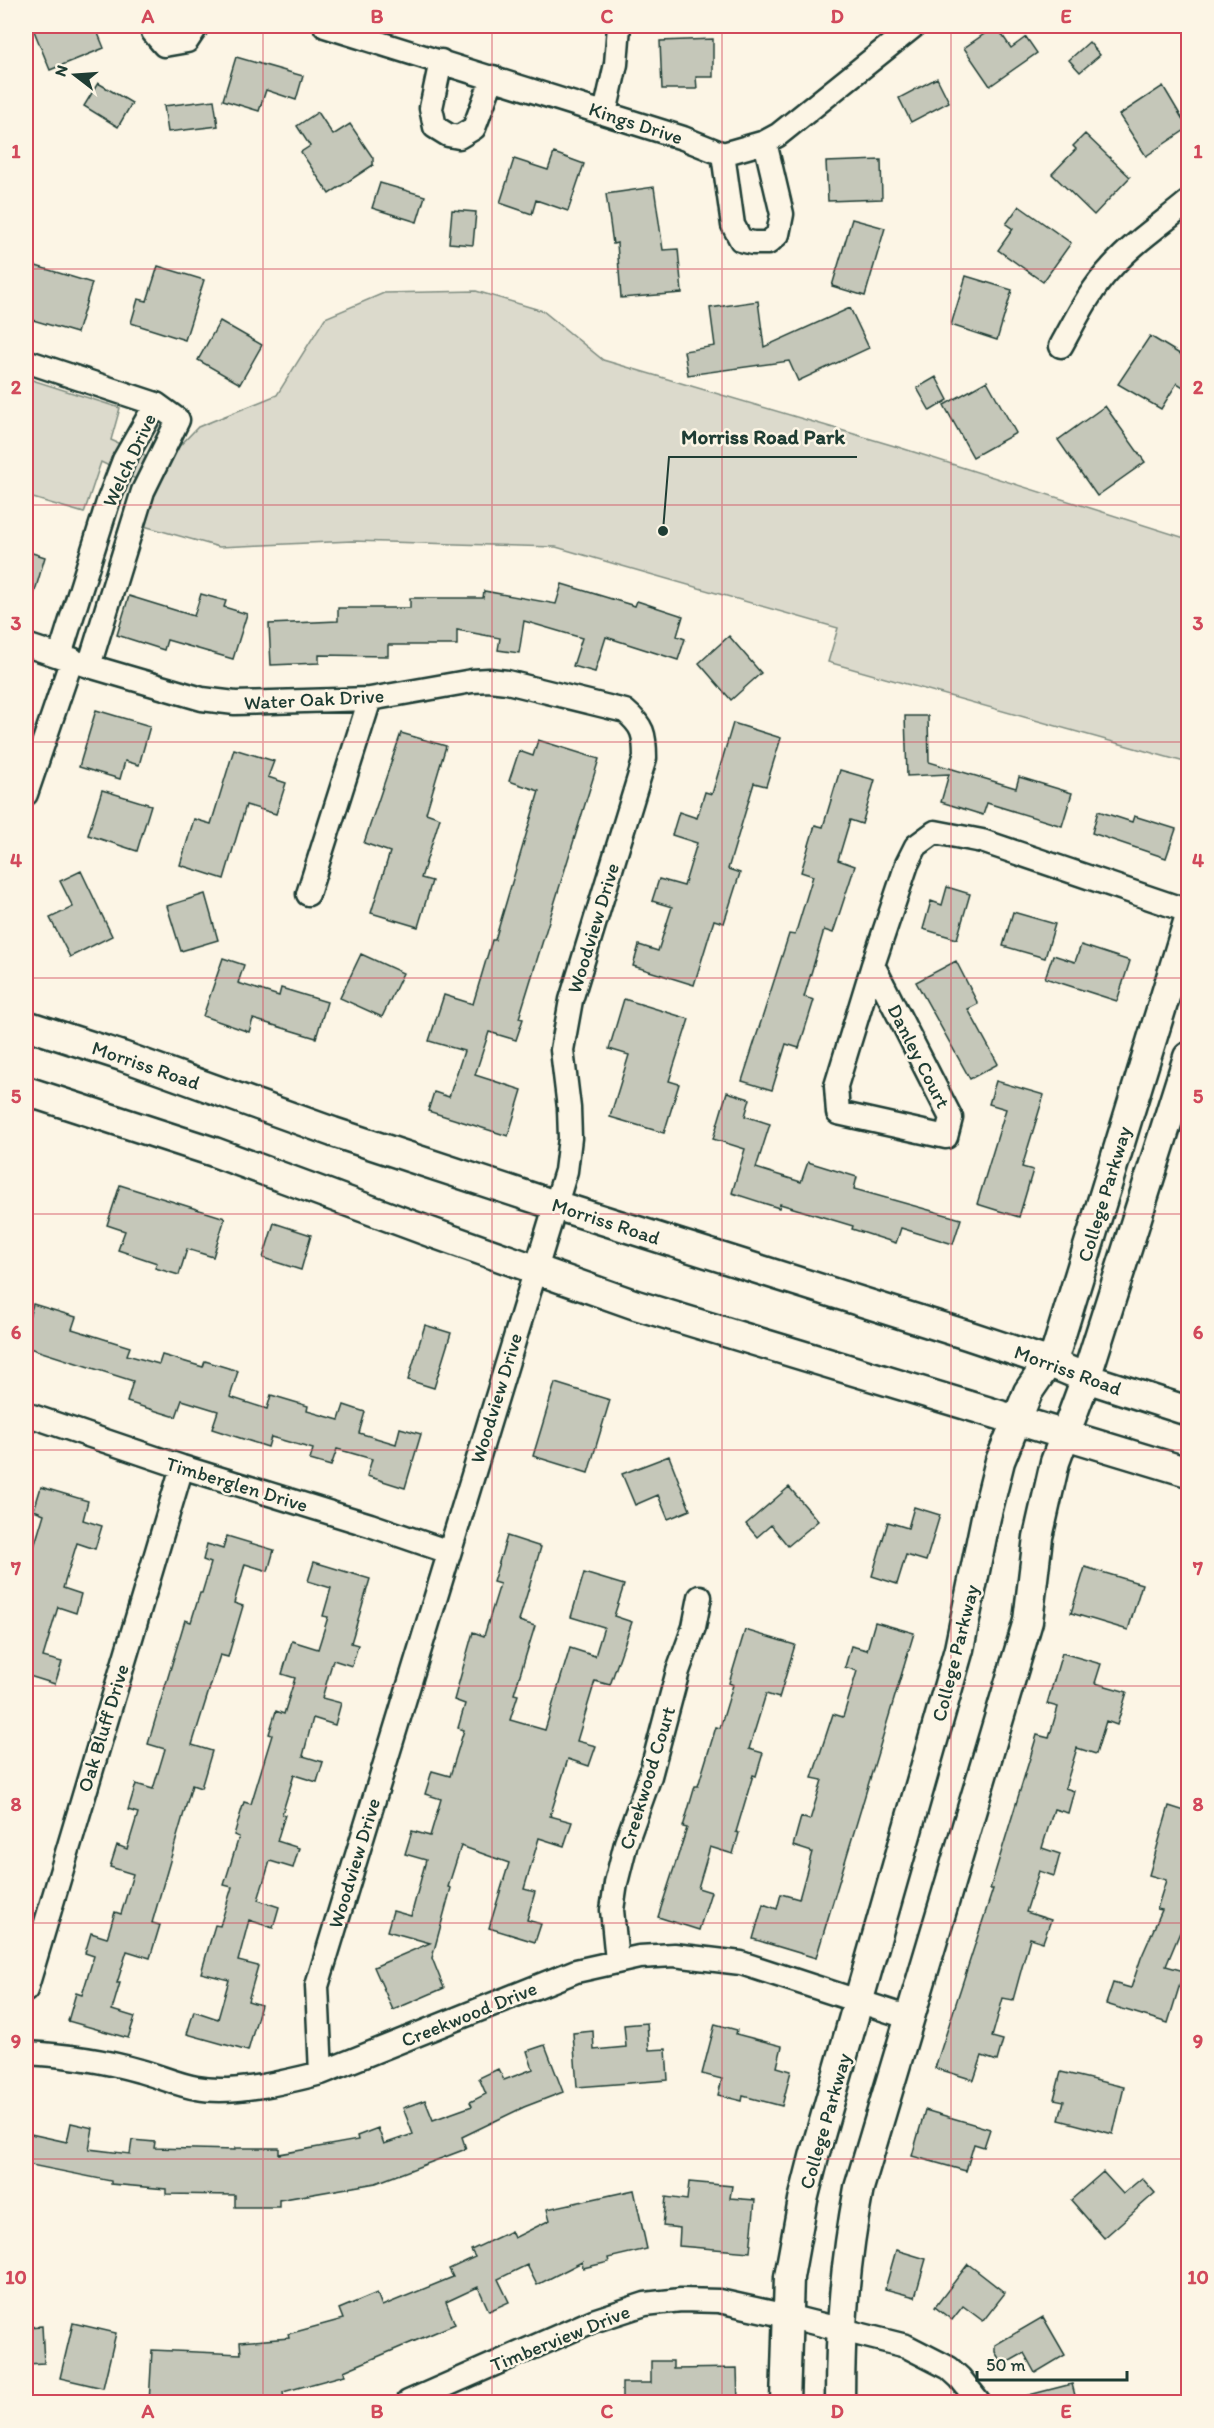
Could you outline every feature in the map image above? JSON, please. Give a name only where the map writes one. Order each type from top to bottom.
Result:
[{"type":"main road","name":"College Parkway","points":[[785,2403],[789,2277],[803,2200],[959,1649],[1000,1461],[1028,1392],[1056,1351],[1188,922]]},
{"type":"main road","name":"Morriss Road","points":[[26,1025],[122,1056],[333,1132],[1048,1362],[1086,1378],[1188,1411]]},
{"type":"main road","name":"College Parkway","points":[[840,2403],[842,2305],[849,2244],[859,2188],[1028,1621],[1038,1537],[1051,1476],[1086,1378],[1188,1057]]},
{"type":"main road","points":[[26,1091],[214,1152],[636,1305],[1188,1472]]},
{"type":"street","points":[[153,26],[153,32],[164,45],[187,40],[197,26]]},
{"type":"street","name":"Kings Drive","points":[[325,26],[605,113],[723,154]]},
{"type":"street","points":[[605,113],[616,64],[619,26]]},
{"type":"street","points":[[765,142],[782,214],[778,234],[768,243],[753,243],[741,240],[733,225],[723,154],[765,142],[914,26]]},
{"type":"street","points":[[441,61],[431,108],[435,127],[448,135],[459,137],[474,128],[493,77]]},
{"type":"street","points":[[1061,345],[1094,289],[1110,268],[1145,235],[1188,202]]},
{"type":"street","points":[[26,361],[156,404]]},
{"type":"street","name":"Welch Drive","points":[[156,404],[178,420],[143,491],[74,660],[108,502],[124,460],[156,404]]},
{"type":"street","name":"Water Oak Drive","points":[[26,645],[202,699],[235,703],[370,699],[489,680],[606,705],[625,711],[637,722]]},
{"type":"street","points":[[26,794],[74,660]]},
{"type":"street","points":[[308,894],[370,699]]},
{"type":"street","name":"Woodview Drive","points":[[321,2073],[317,1986],[566,1170],[570,1138],[562,1050],[565,1027],[571,1000],[645,758],[645,737],[637,722]]},
{"type":"street","name":"Danley Court","points":[[873,965],[951,1118],[946,1137],[838,1113],[836,1086],[873,965],[907,864],[916,846],[935,832],[982,841],[1188,910]]},
{"type":"street","name":"Timberglen Drive","points":[[26,1414],[182,1467],[449,1552]]},
{"type":"street","name":"Oak Bluff Drive","points":[[26,1990],[182,1467]]},
{"type":"street","name":"Creekwood Court","points":[[617,1961],[612,1910],[616,1883],[626,1843],[650,1776],[678,1671],[694,1628],[700,1597]]},
{"type":"street","name":"Creekwood Drive","points":[[26,2053],[95,2060],[198,2088],[222,2090],[273,2084],[321,2073],[576,1971],[639,1957],[674,1955],[741,1963],[858,2003],[910,2018]]},
{"type":"street","name":"Timberview Drive","points":[[408,2403],[593,2321],[645,2304],[681,2300],[719,2301],[906,2346],[949,2368],[960,2378],[978,2403]]},
{"type":"shaded area","points":[[476,291],[543,311],[603,360],[898,447],[1188,539],[1188,763],[828,662],[838,628],[556,547],[352,541],[219,547],[133,523],[146,484],[101,462],[84,513],[26,496],[26,378],[120,408],[111,440],[163,463],[198,427],[277,395],[325,318],[384,293]]},
{"type":"building","points":[[32,26],[95,26],[104,48],[50,70]]},
{"type":"building","points":[[996,26],[1011,48],[1026,37],[1037,53],[990,86],[964,48]]},
{"type":"building","points":[[713,39],[713,77],[696,77],[697,89],[662,89],[660,41]]},
{"type":"building","points":[[1089,42],[1100,55],[1080,72],[1069,60]]},
{"type":"building","points":[[236,57],[303,76],[296,100],[266,90],[259,111],[223,100]]},
{"type":"building","points":[[937,78],[949,102],[911,122],[899,98]]},
{"type":"building","points":[[98,83],[132,103],[118,127],[84,106]]},
{"type":"building","points":[[1163,86],[1188,128],[1146,156],[1119,115]]},
{"type":"building","points":[[214,100],[218,126],[168,132],[164,106]]},
{"type":"building","points":[[318,112],[333,135],[350,124],[373,158],[373,165],[329,194],[301,152],[310,146],[297,126]]},
{"type":"building","points":[[1085,134],[1130,177],[1094,215],[1052,174],[1076,149],[1073,146]]},
{"type":"building","points":[[554,153],[584,164],[568,211],[536,200],[532,214],[500,203],[514,159],[548,170]]},
{"type":"building","points":[[881,160],[882,199],[828,201],[826,162]]},
{"type":"building","points":[[380,183],[425,196],[417,222],[372,208]]},
{"type":"building","points":[[654,187],[663,250],[678,249],[682,293],[621,298],[617,243],[613,244],[606,194]]},
{"type":"building","points":[[1019,206],[1071,243],[1043,282],[998,250],[1013,229],[1006,224]]},
{"type":"building","points":[[452,210],[476,212],[473,245],[449,243]]},
{"type":"building","points":[[852,219],[885,228],[865,296],[832,286]]},
{"type":"building","points":[[26,263],[92,283],[77,333],[26,318]]},
{"type":"building","points":[[158,266],[204,280],[185,340],[131,323],[138,299],[147,301]]},
{"type":"building","points":[[966,276],[1012,290],[997,340],[951,325]]},
{"type":"building","points":[[758,301],[764,347],[850,308],[869,348],[798,381],[789,361],[688,375],[684,351],[715,346],[710,308]]},
{"type":"building","points":[[220,321],[262,345],[240,384],[198,360]]},
{"type":"building","points":[[1150,336],[1188,359],[1188,390],[1177,383],[1161,409],[1118,384]]},
{"type":"building","points":[[936,377],[948,400],[930,411],[917,388]]},
{"type":"building","points":[[987,381],[1016,433],[973,457],[944,405]]},
{"type":"building","points":[[1105,406],[1145,462],[1097,496],[1058,440]]},
{"type":"building","points":[[26,551],[45,557],[30,608],[26,607]]},
{"type":"building","points":[[562,584],[635,606],[637,601],[683,616],[677,636],[685,639],[678,660],[606,637],[595,672],[573,666],[582,638],[524,621],[519,653],[498,650],[500,638],[457,630],[457,645],[388,645],[388,656],[319,655],[319,663],[271,665],[269,624],[338,621],[338,608],[410,608],[410,598],[483,598],[484,591],[556,604]]},
{"type":"building","points":[[201,594],[226,601],[224,607],[247,614],[233,659],[167,640],[164,650],[117,635],[129,596],[194,616]]},
{"type":"building","points":[[729,636],[761,673],[731,700],[699,663]]},
{"type":"building","points":[[96,710],[150,726],[139,765],[125,761],[120,779],[79,767]]},
{"type":"building","points":[[905,716],[928,716],[929,762],[1016,788],[1019,777],[1072,793],[1062,826],[987,803],[983,815],[941,802],[949,774],[907,776]]},
{"type":"building","points":[[733,723],[781,738],[766,786],[754,783],[728,869],[740,873],[724,923],[714,920],[694,985],[633,966],[639,945],[658,951],[672,907],[652,901],[659,879],[684,886],[697,843],[672,835],[679,812],[697,818],[705,792],[712,794]]},
{"type":"building","points":[[401,733],[446,746],[426,813],[440,818],[421,878],[432,881],[418,927],[371,913],[390,852],[364,843]]},
{"type":"building","points":[[538,740],[599,759],[519,1018],[523,1019],[516,1040],[489,1032],[475,1075],[522,1090],[508,1136],[428,1111],[434,1092],[449,1097],[464,1051],[429,1041],[444,995],[473,1004],[492,940],[495,940],[539,791],[509,781],[519,751],[533,756]]},
{"type":"building","points":[[234,749],[274,761],[268,777],[286,783],[276,814],[246,805],[224,879],[180,865],[194,819],[211,824]]},
{"type":"building","points":[[840,770],[875,780],[862,824],[850,820],[838,860],[855,866],[833,933],[824,930],[804,997],[814,1000],[799,1048],[786,1044],[772,1090],[742,1081],[789,934],[795,935],[813,876],[801,872],[815,825],[823,827]]},
{"type":"building","points":[[102,790],[151,805],[137,851],[88,835]]},
{"type":"building","points":[[1098,811],[1132,822],[1134,816],[1176,829],[1166,858],[1092,833]]},
{"type":"building","points":[[81,871],[112,936],[70,957],[50,918],[73,907],[60,881]]},
{"type":"building","points":[[947,887],[970,894],[957,939],[923,929],[931,901],[942,905]]},
{"type":"building","points":[[205,894],[218,940],[181,951],[167,906]]},
{"type":"building","points":[[1013,912],[1055,924],[1045,958],[1003,946]]},
{"type":"building","points":[[1081,945],[1130,961],[1117,1001],[1045,978],[1053,955],[1075,962]]},
{"type":"building","points":[[361,954],[403,973],[382,1017],[340,998]]},
{"type":"building","points":[[223,958],[244,965],[238,983],[279,996],[281,988],[327,1002],[316,1038],[253,1019],[249,1032],[203,1016]]},
{"type":"building","points":[[956,961],[978,1004],[968,1009],[998,1064],[970,1079],[916,982]]},
{"type":"building","points":[[624,999],[689,1019],[669,1081],[679,1084],[664,1133],[610,1117],[629,1055],[609,1049]]},
{"type":"building","points":[[996,1081],[1044,1095],[1022,1167],[1033,1170],[1019,1217],[977,1204],[1006,1109],[989,1104]]},
{"type":"building","points":[[727,1092],[750,1099],[745,1116],[770,1124],[756,1168],[801,1182],[808,1162],[857,1177],[854,1189],[961,1219],[953,1244],[901,1228],[896,1243],[852,1229],[853,1226],[780,1204],[779,1208],[732,1193],[745,1149],[713,1139]]},
{"type":"building","points":[[120,1185],[225,1218],[213,1257],[187,1249],[179,1275],[155,1268],[157,1263],[118,1250],[125,1231],[107,1225]]},
{"type":"building","points":[[274,1223],[311,1235],[301,1270],[263,1258]]},
{"type":"building","points":[[33,1304],[76,1317],[72,1329],[130,1347],[127,1355],[159,1364],[162,1355],[203,1367],[205,1361],[238,1371],[230,1397],[267,1409],[271,1395],[308,1406],[307,1411],[339,1420],[344,1405],[365,1412],[359,1433],[396,1444],[400,1428],[421,1434],[405,1488],[367,1476],[372,1459],[337,1449],[331,1466],[310,1460],[313,1449],[271,1437],[268,1447],[212,1429],[218,1411],[182,1400],[176,1417],[127,1402],[133,1381],[26,1347],[26,1327]]},
{"type":"building","points":[[425,1325],[451,1333],[434,1388],[408,1380]]},
{"type":"building","points":[[555,1383],[610,1400],[588,1473],[533,1456]]},
{"type":"building","points":[[669,1456],[690,1510],[668,1519],[658,1495],[635,1505],[622,1474]]},
{"type":"building","points":[[41,1487],[88,1501],[83,1520],[102,1526],[95,1549],[77,1543],[63,1588],[81,1594],[76,1613],[58,1607],[43,1657],[62,1662],[55,1684],[26,1675],[26,1592],[33,1567],[26,1565],[26,1545],[34,1547],[44,1514],[34,1510]]},
{"type":"building","points":[[789,1487],[818,1521],[788,1546],[771,1525],[757,1537],[746,1524]]},
{"type":"building","points":[[914,1507],[940,1515],[926,1561],[906,1555],[897,1584],[872,1576],[888,1522],[908,1528]]},
{"type":"building","points":[[227,1536],[274,1550],[268,1571],[245,1564],[234,1603],[243,1606],[228,1657],[220,1655],[192,1745],[212,1751],[201,1788],[192,1785],[152,1923],[160,1925],[150,1958],[127,1951],[117,1983],[120,1983],[112,2010],[135,2017],[128,2038],[68,2021],[76,1993],[82,1995],[94,1956],[85,1953],[91,1933],[107,1938],[115,1912],[121,1914],[133,1874],[110,1867],[117,1845],[127,1849],[138,1813],[128,1810],[136,1784],[153,1789],[165,1749],[148,1744],[185,1620],[191,1622],[211,1563],[203,1560],[207,1544],[223,1549]]},
{"type":"building","points":[[507,1536],[541,1547],[519,1621],[535,1626],[514,1694],[518,1695],[510,1720],[545,1730],[570,1648],[595,1656],[604,1627],[571,1617],[584,1573],[624,1585],[614,1616],[632,1622],[610,1685],[595,1681],[577,1741],[596,1746],[589,1766],[568,1759],[550,1816],[572,1822],[564,1846],[539,1838],[524,1889],[535,1892],[527,1920],[541,1924],[535,1942],[489,1928],[509,1863],[461,1846],[448,1887],[451,1888],[432,1958],[444,1988],[393,2010],[374,1967],[430,1943],[387,1931],[393,1911],[411,1916],[426,1860],[405,1854],[412,1831],[430,1836],[441,1799],[425,1794],[432,1771],[450,1776],[464,1730],[458,1728],[465,1704],[454,1700],[473,1632],[484,1636],[500,1584],[493,1582]]},
{"type":"building","points":[[314,1562],[370,1579],[351,1643],[358,1645],[352,1666],[333,1660],[322,1698],[341,1703],[335,1725],[313,1718],[303,1756],[323,1762],[317,1782],[294,1775],[282,1814],[285,1815],[277,1841],[299,1848],[293,1868],[270,1861],[258,1900],[279,1907],[273,1928],[249,1920],[238,1961],[258,1966],[248,2001],[261,2005],[248,2051],[187,2034],[194,2011],[218,2019],[229,1980],[201,1973],[215,1925],[220,1926],[232,1887],[224,1885],[239,1837],[234,1835],[244,1802],[251,1804],[272,1735],[269,1734],[276,1711],[284,1714],[295,1678],[282,1674],[292,1641],[318,1649],[328,1617],[323,1616],[331,1588],[308,1581]]},
{"type":"building","points":[[1085,1567],[1142,1584],[1128,1630],[1071,1613]]},
{"type":"building","points":[[875,1622],[914,1633],[816,1958],[753,1939],[763,1904],[777,1909],[781,1894],[799,1899],[812,1852],[793,1846],[801,1817],[810,1820],[822,1780],[812,1778],[833,1714],[843,1717],[857,1671],[845,1667],[851,1646],[867,1650]]},
{"type":"building","points":[[745,1630],[795,1645],[779,1698],[766,1694],[749,1749],[763,1753],[756,1776],[753,1775],[736,1832],[739,1833],[733,1854],[710,1847],[698,1888],[711,1892],[699,1930],[658,1917],[687,1828],[683,1827],[695,1786],[698,1786],[716,1727],[720,1728],[733,1685],[729,1683]]},
{"type":"building","points":[[1062,1653],[1101,1664],[1095,1683],[1127,1692],[1117,1725],[1106,1721],[1096,1754],[1077,1748],[1065,1788],[1074,1791],[1068,1813],[1054,1809],[1042,1848],[1060,1854],[1054,1876],[1039,1871],[1026,1912],[1051,1920],[1043,1942],[1030,1938],[1013,2000],[1003,1998],[992,2037],[1003,2040],[997,2061],[982,2056],[974,2080],[935,2068],[993,1889],[990,1889],[1037,1735],[1049,1738],[1058,1707],[1047,1704]]},
{"type":"building","points":[[1169,1806],[1188,1812],[1188,1913],[1166,1966],[1184,1971],[1168,2023],[1106,2004],[1113,1983],[1131,1988],[1162,1910],[1157,1909],[1166,1880],[1149,1875]]},
{"type":"building","points":[[647,2023],[649,2050],[666,2049],[668,2080],[577,2087],[573,2033],[593,2031],[594,2050],[626,2047],[624,2025]]},
{"type":"building","points":[[715,2024],[737,2030],[736,2034],[782,2046],[777,2067],[791,2071],[782,2106],[743,2096],[742,2101],[718,2095],[722,2079],[702,2074]]},
{"type":"building","points":[[545,2045],[563,2092],[524,2107],[462,2137],[466,2149],[376,2183],[279,2200],[279,2207],[235,2207],[235,2195],[166,2194],[166,2189],[111,2184],[111,2181],[26,2164],[26,2133],[67,2142],[71,2123],[93,2128],[89,2149],[130,2154],[132,2140],[155,2142],[154,2148],[235,2150],[235,2148],[279,2148],[279,2154],[358,2140],[357,2136],[378,2128],[384,2144],[413,2134],[403,2108],[425,2100],[433,2120],[472,2106],[470,2102],[486,2094],[479,2078],[498,2069],[504,2080],[533,2069],[527,2051]]},
{"type":"building","points":[[1061,2072],[1124,2087],[1113,2134],[1059,2120],[1064,2101],[1054,2099]]},
{"type":"building","points":[[925,2110],[990,2129],[984,2147],[974,2144],[966,2171],[912,2156]]},
{"type":"building","points":[[1103,2172],[1123,2194],[1142,2178],[1155,2193],[1104,2238],[1071,2200]]},
{"type":"building","points":[[689,2182],[732,2186],[730,2198],[755,2200],[750,2252],[679,2246],[680,2228],[663,2226],[666,2197],[687,2200]]},
{"type":"building","points":[[634,2190],[647,2249],[608,2258],[609,2262],[583,2268],[582,2262],[537,2285],[527,2265],[498,2279],[509,2302],[489,2311],[478,2287],[446,2302],[455,2324],[344,2371],[345,2375],[283,2392],[284,2400],[257,2403],[149,2403],[152,2350],[241,2354],[240,2342],[289,2338],[288,2334],[343,2319],[339,2309],[377,2293],[382,2306],[453,2277],[449,2269],[475,2257],[471,2250],[511,2231],[514,2238],[550,2220],[547,2209]]},
{"type":"building","points":[[896,2250],[926,2259],[915,2297],[885,2289]]},
{"type":"building","points":[[968,2264],[1005,2293],[983,2321],[963,2306],[952,2320],[935,2307]]},
{"type":"building","points":[[1043,2317],[1065,2355],[1035,2373],[1024,2353],[1003,2365],[995,2352],[995,2345]]},
{"type":"building","points":[[73,2323],[116,2333],[103,2388],[60,2378]]},
{"type":"building","points":[[42,2326],[44,2363],[26,2364],[26,2327]]},
{"type":"building","points":[[651,2361],[673,2361],[673,2369],[737,2368],[738,2403],[622,2403],[622,2383],[651,2383]]},
{"type":"building","points":[[1072,2384],[1077,2403],[1022,2403],[1021,2397]]},
{"type":"place","name":"Morriss Road Park","points":[[663,531]]}]
